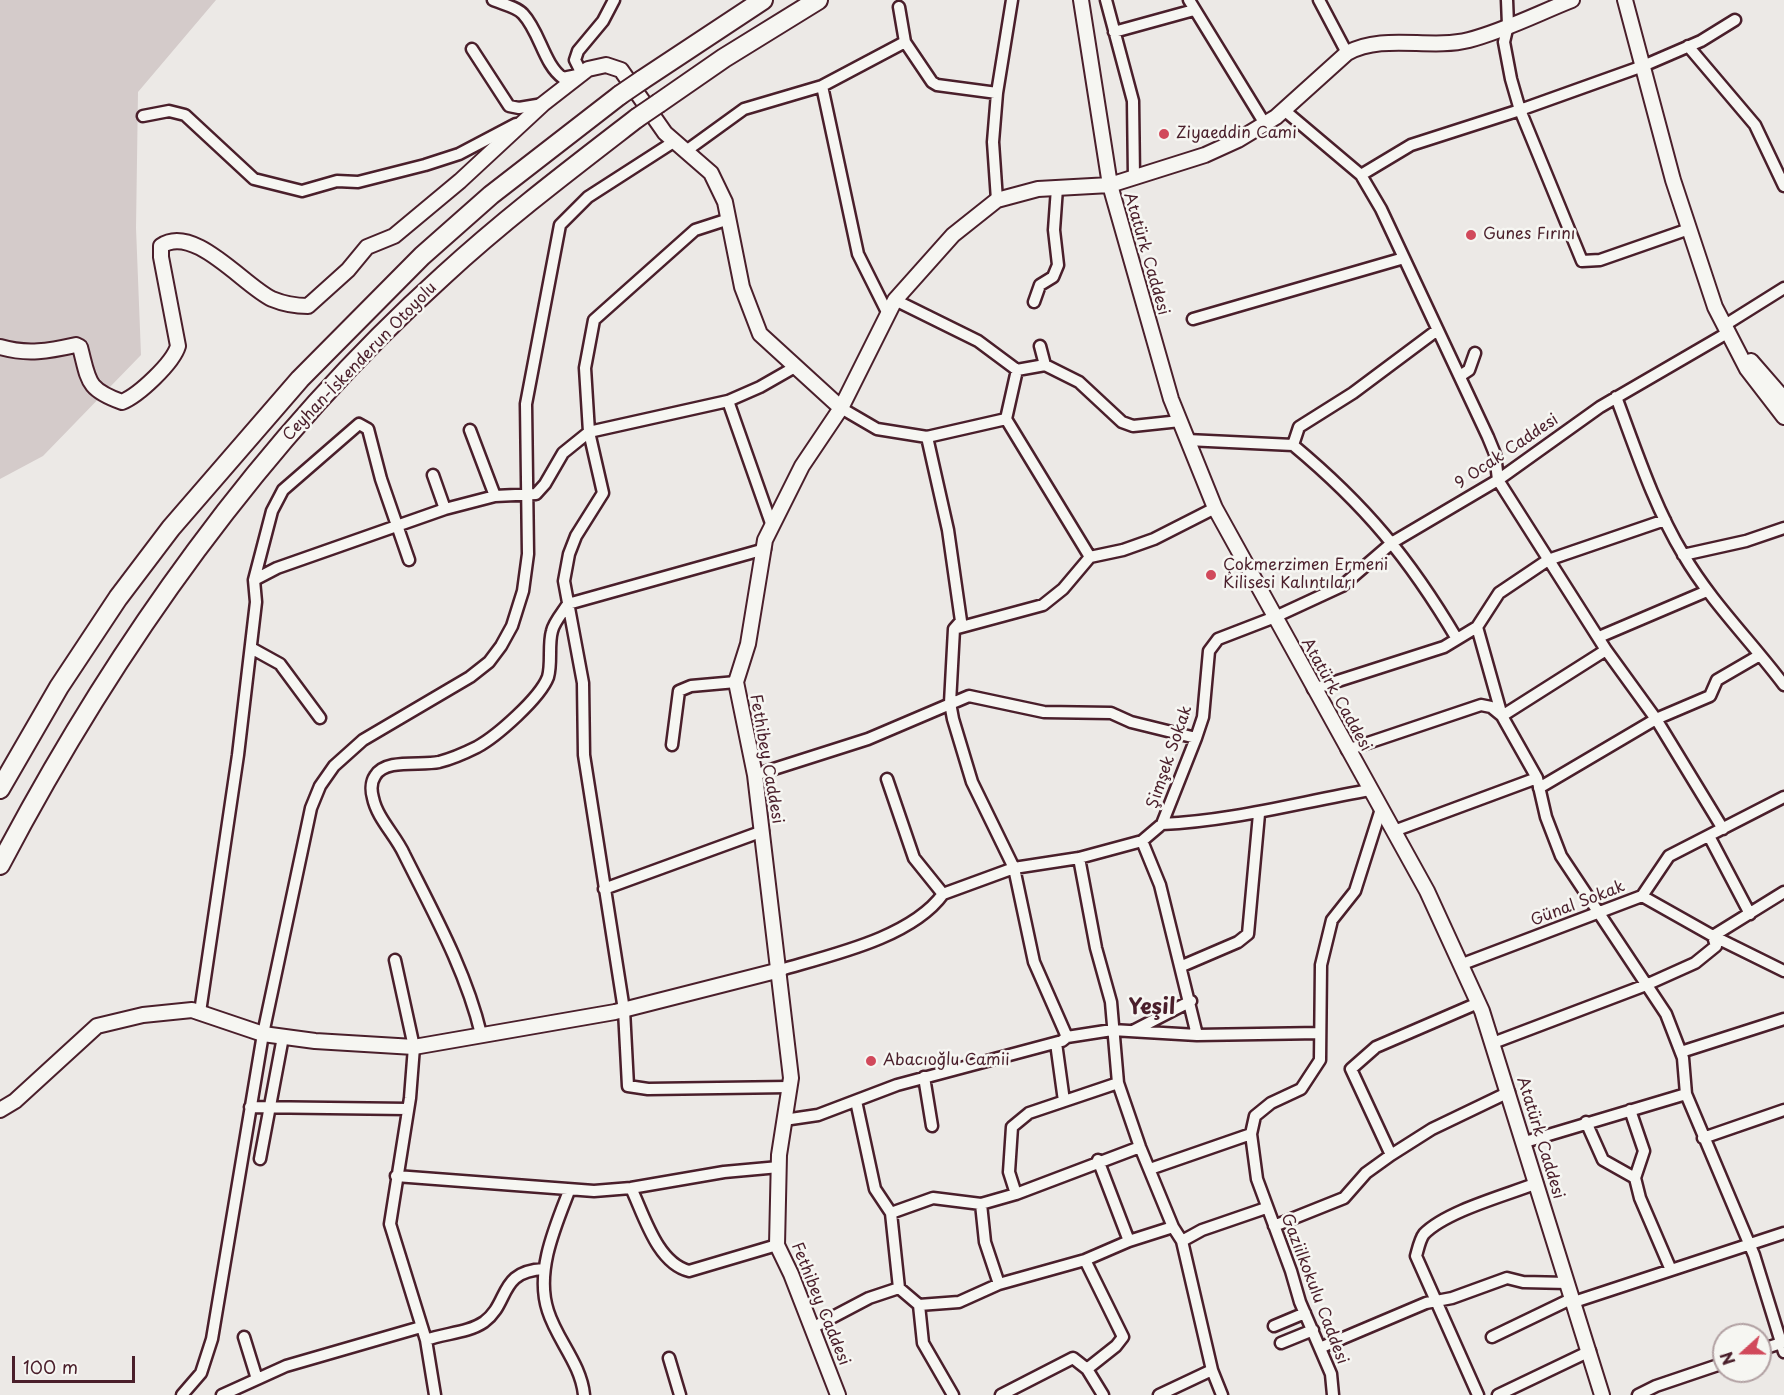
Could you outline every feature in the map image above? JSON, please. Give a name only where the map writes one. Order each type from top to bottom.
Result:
[{"type":"highway","name":"Ceyhan-İskenderun Otoyolu","points":[[0,789],[59,687],[118,598],[171,528],[300,379],[431,248],[491,195],[620,95],[708,34],[763,0]]},
{"type":"highway","name":"Ceyhan-İskenderun Otoyolu","points":[[0,865],[34,801],[91,704],[198,549],[263,465],[321,398],[442,277],[510,217],[658,103],[724,58],[818,0]]},
{"type":"street","points":[[493,0],[522,12],[540,40],[556,73],[563,78],[606,65],[621,70],[665,133],[711,173],[729,219],[742,287],[760,334],[841,408],[877,429],[927,436],[1006,419]]},
{"type":"street","points":[[582,74],[575,60],[578,51],[603,21],[614,0]]},
{"type":"street","points":[[997,200],[993,142],[997,93],[1012,0]]},
{"type":"street","name":"Atatürk Caddesi","points":[[1081,0],[1110,185],[1171,399],[1215,508],[1426,891],[1478,1003],[1525,1142],[1602,1395]]},
{"type":"street","points":[[1106,0],[1133,100],[1134,177]]},
{"type":"street","points":[[1188,0],[1265,124]]},
{"type":"street","points":[[1319,0],[1347,53],[1361,45],[1375,42],[1439,45],[1460,42],[1572,0]]},
{"type":"street","points":[[1507,0],[1508,25],[1504,42],[1520,110],[1582,261],[1600,260],[1689,229]]},
{"type":"street","points":[[1625,0],[1689,229],[1715,307],[1746,369],[1784,417]]},
{"type":"street","points":[[899,7],[905,42],[927,76],[937,85],[997,93]]},
{"type":"street","points":[[1114,32],[1194,10]]},
{"type":"street","points":[[1361,175],[1411,145],[1520,110],[1643,66],[1688,46],[1735,20]]},
{"type":"street","points":[[686,151],[744,109],[822,86],[905,42]]},
{"type":"street","points":[[1688,46],[1755,125],[1784,186]]},
{"type":"street","points":[[472,49],[509,106],[519,108],[543,104]]},
{"type":"street","name":"Fethibey Caddesi","points":[[838,1395],[777,1245],[779,1167],[789,1087],[780,970],[763,831],[755,775],[736,681],[748,644],[765,540],[802,466],[841,408],[895,300],[953,235],[997,200],[1038,189],[1110,185],[1205,155],[1238,140],[1284,110],[1347,53]]},
{"type":"street","points":[[0,347],[16,352],[38,352],[76,345],[80,347],[89,383],[109,397],[122,402],[129,399],[175,358],[178,346],[161,257],[161,246],[167,242],[207,250],[270,298],[292,306],[308,306],[348,270],[367,248],[394,236],[525,123],[543,104],[582,74]]},
{"type":"street","points":[[822,86],[858,254],[888,314]]},
{"type":"street","points":[[1284,110],[1361,175],[1404,258],[1436,331],[1460,376],[1495,454],[1498,480],[1606,650],[1656,718],[1723,829]]},
{"type":"street","points":[[143,116],[169,111],[185,115],[254,178],[302,191],[337,181],[358,182],[425,165],[459,154],[514,125],[525,123]]},
{"type":"street","points":[[182,1395],[201,1373],[212,1339],[262,1034],[294,896],[311,808],[320,786],[334,766],[363,740],[470,677],[489,662],[501,646],[523,591],[528,554],[526,404],[560,225],[588,197],[675,141]]},
{"type":"street","points":[[1034,302],[1040,285],[1053,277],[1058,265],[1054,230],[1057,188]]},
{"type":"street","points":[[729,219],[695,230],[594,320],[585,368],[589,432],[603,493],[576,536],[569,554],[564,581],[583,683],[584,755],[624,1010],[628,1086],[632,1088],[789,1087]]},
{"type":"street","points":[[1193,319],[1404,258]]},
{"type":"street","name":"9 Ocak Caddesi","points":[[1275,617],[1342,586],[1393,542],[1498,480],[1553,438],[1616,397],[1730,334],[1784,288]]},
{"type":"street","points":[[895,300],[978,341],[1017,370],[1045,365],[1079,382],[1122,422],[1133,426],[1180,421]]},
{"type":"street","points":[[1293,445],[1299,427],[1353,393],[1436,331]]},
{"type":"street","points":[[1730,334],[1784,399]]},
{"type":"street","points":[[1040,346],[1045,365]]},
{"type":"street","points":[[1460,376],[1469,370],[1475,353]]},
{"type":"street","points":[[254,580],[277,568],[446,509],[495,496],[536,494],[563,453],[589,432],[729,401],[795,367]]},
{"type":"street","points":[[1017,370],[1006,419],[1090,557]]},
{"type":"street","points":[[1616,397],[1665,520],[1683,555],[1707,591],[1784,685]]},
{"type":"street","points":[[729,401],[772,526]]},
{"type":"street","points":[[200,1012],[238,755],[256,602],[254,580],[272,511],[283,490],[359,424],[368,429],[381,479],[409,560]]},
{"type":"street","points":[[470,430],[495,496]]},
{"type":"street","points":[[927,436],[948,530],[961,621],[954,629],[950,703],[972,782],[1014,868],[1034,962],[1067,1037]]},
{"type":"street","points":[[1187,440],[1293,445],[1337,481],[1393,542],[1427,589],[1457,639]]},
{"type":"street","points":[[433,475],[446,509]]},
{"type":"street","points":[[954,629],[1043,605],[1063,590],[1090,557],[1124,550],[1215,508]]},
{"type":"street","points":[[1313,689],[1444,647],[1477,627],[1499,593],[1548,560],[1665,520]]},
{"type":"street","points":[[1683,555],[1746,541],[1784,528]]},
{"type":"street","points":[[481,1034],[472,998],[404,852],[378,810],[373,798],[372,783],[382,768],[442,762],[477,747],[496,734],[535,695],[548,677],[552,629],[568,604],[765,549]]},
{"type":"street","points":[[1599,637],[1707,591]]},
{"type":"street","name":"Şimşek Sokak","points":[[943,894],[1014,868],[1078,858],[1142,841],[1162,824],[1196,738],[1203,717],[1209,651],[1218,639],[1275,617]]},
{"type":"street","points":[[1477,627],[1502,716],[1538,783],[1561,856],[1666,1014],[1681,1052],[1686,1094],[1749,1244],[1783,1345]]},
{"type":"street","points":[[251,648],[280,664],[320,718]]},
{"type":"street","points":[[1502,716],[1606,650]]},
{"type":"street","points":[[1394,831],[1538,783],[1656,718],[1710,696],[1717,680],[1760,655]]},
{"type":"street","points":[[672,745],[679,691],[691,686],[736,681]]},
{"type":"street","points":[[755,775],[868,739],[969,696],[1044,712],[1112,713],[1131,722],[1196,738]]},
{"type":"street","points":[[1347,750],[1481,705],[1491,707],[1502,716]]},
{"type":"street","points":[[0,1110],[15,1101],[97,1026],[142,1015],[192,1010],[262,1034],[414,1047],[624,1010],[836,954],[907,925],[933,908],[943,894],[914,858],[887,779]]},
{"type":"street","points":[[1162,824],[1259,814],[1298,803],[1370,790]]},
{"type":"street","name":"Günal Sokak","points":[[1460,965],[1642,896],[1669,856],[1784,797]]},
{"type":"street","points":[[1150,1169],[1251,1134],[1255,1116],[1271,1103],[1301,1089],[1311,1076],[1320,1060],[1321,965],[1332,920],[1355,891],[1381,809]]},
{"type":"street","points":[[1182,966],[1238,942],[1248,934],[1259,814]]},
{"type":"street","points":[[604,889],[763,831]]},
{"type":"street","points":[[1709,836],[1750,914]]},
{"type":"street","points":[[1142,841],[1160,885],[1191,1001],[1197,1035]]},
{"type":"street","points":[[1078,858],[1096,948],[1111,1002],[1118,1083],[1140,1147],[1173,1227],[1182,1241],[1212,1370],[1222,1395]]},
{"type":"street","points":[[1713,936],[1784,892]]},
{"type":"street","points":[[1642,896],[1713,936],[1784,971]]},
{"type":"street","points":[[1492,1043],[1646,985],[1695,963],[1716,946],[1713,936]]},
{"type":"street","points":[[395,960],[414,1047],[408,1109],[390,1224],[426,1340],[435,1395]]},
{"type":"street","points":[[1133,1031],[1191,1001]]},
{"type":"street","points":[[1391,1155],[1351,1069],[1376,1047],[1478,1003]]},
{"type":"street","points":[[1681,1052],[1784,1020]]},
{"type":"street","points":[[784,1120],[818,1114],[924,1077],[1056,1043],[1067,1037],[1112,1030],[1197,1035],[1320,1033]]},
{"type":"street","points":[[260,1160],[272,1107],[283,1037]]},
{"type":"street","points":[[1056,1043],[1064,1101]]},
{"type":"street","points":[[924,1077],[932,1126]]},
{"type":"street","points":[[1016,1194],[1009,1172],[1012,1127],[1029,1113],[1118,1083]]},
{"type":"street","points":[[1274,1226],[1344,1198],[1366,1173],[1391,1155],[1432,1129],[1509,1092]]},
{"type":"street","points":[[1525,1142],[1686,1094]]},
{"type":"street","points":[[855,1101],[875,1189],[891,1213],[899,1288],[919,1305],[923,1343],[953,1395]]},
{"type":"street","points":[[250,1107],[408,1109]]},
{"type":"street","points":[[1630,1110],[1644,1151],[1635,1178],[1640,1198],[1671,1270]]},
{"type":"street","points":[[1703,1138],[1784,1110]]},
{"type":"street","points":[[1586,1122],[1603,1160],[1635,1178]]},
{"type":"street","name":"Gaziilkokulu Caddesi","points":[[1251,1134],[1257,1179],[1266,1208],[1305,1313],[1332,1374],[1333,1395]]},
{"type":"street","points":[[891,1213],[933,1198],[981,1204],[1016,1194],[1098,1160],[1140,1147]]},
{"type":"street","points":[[1098,1160],[1129,1241]]},
{"type":"street","points":[[396,1176],[569,1191],[631,1188],[724,1172],[779,1167]]},
{"type":"street","points":[[1478,1395],[1416,1256],[1423,1235],[1468,1209],[1537,1184]]},
{"type":"street","points":[[631,1188],[663,1253],[681,1269],[689,1271],[777,1245]]},
{"type":"street","points":[[569,1191],[551,1236],[544,1269],[547,1310],[583,1380],[584,1395]]},
{"type":"street","points":[[981,1204],[985,1242],[999,1284]]},
{"type":"street","points":[[1182,1241],[1202,1230],[1266,1208]]},
{"type":"street","points":[[919,1305],[959,1302],[999,1284],[1085,1260],[1129,1241],[1173,1227]]},
{"type":"street","points":[[1492,1337],[1573,1300],[1784,1233]]},
{"type":"street","points":[[1085,1260],[1123,1337],[1116,1346],[1087,1369]]},
{"type":"street","points":[[426,1340],[461,1332],[484,1322],[518,1276],[529,1269],[544,1269]]},
{"type":"street","points":[[1322,1347],[1373,1323],[1426,1303],[1437,1302],[1507,1278],[1523,1282],[1568,1283]]},
{"type":"street","points":[[812,1328],[869,1298],[899,1288]]},
{"type":"street","points":[[1274,1326],[1305,1313]]},
{"type":"street","points":[[222,1395],[286,1366],[421,1327]]},
{"type":"street","points":[[1281,1343],[1313,1330]]},
{"type":"street","points":[[244,1337],[257,1379]]},
{"type":"street","points":[[1498,1395],[1590,1352]]},
{"type":"street","points":[[1001,1395],[1073,1358],[1087,1369],[1103,1395]]},
{"type":"street","points":[[669,1359],[680,1395]]},
{"type":"street","points":[[1638,1395],[1712,1367]]},
{"type":"street","points":[[1159,1395],[1212,1370]]},
{"type":"shaded area","points":[[0,0],[216,0],[138,92],[136,228],[141,355],[43,456],[0,479]]},
{"type":"place","name":"Ziyaeddin Cami","points":[[1164,134]]},
{"type":"place","name":"Gunes Fırını","points":[[1471,235]]},
{"type":"place","name":"Çokmerzimen Ermeni Kilisesi Kalıntıları","points":[[1211,575]]},
{"type":"place","name":"Abacıoğlu Camii","points":[[871,1061]]},
{"type":"district","name":"Yeşil","points":[[1152,1008]]}]
